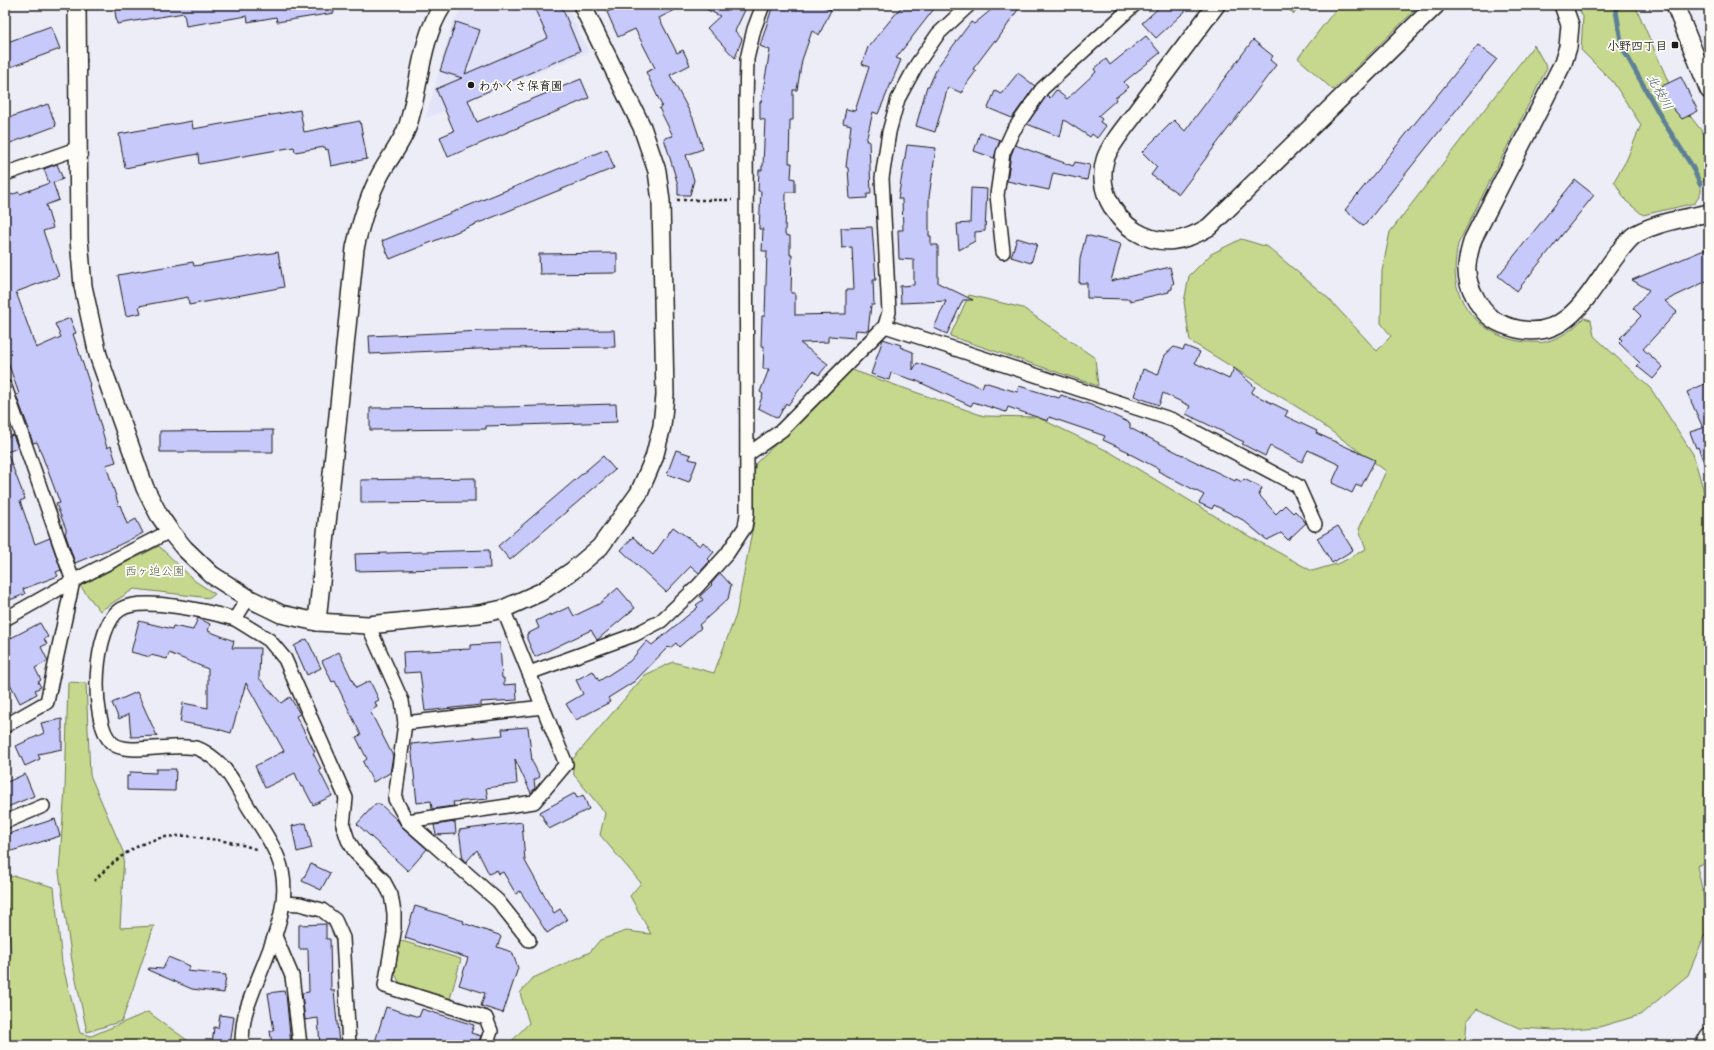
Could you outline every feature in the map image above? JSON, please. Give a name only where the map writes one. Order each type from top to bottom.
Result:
[{"type":"street","points":[[77,5],[79,239],[83,286],[98,355],[145,488],[170,531],[184,548],[212,575],[248,598],[281,614],[317,622],[368,625],[479,614],[503,609],[541,592],[572,571],[600,547],[639,493],[654,458],[662,426],[665,395],[660,201],[657,171],[642,127],[582,5]]},
{"type":"street","points":[[317,622],[354,248],[361,220],[370,195],[382,172],[398,148],[408,125],[424,53],[435,17],[443,5]]},
{"type":"street","points":[[529,673],[634,635],[661,621],[698,586],[727,554],[745,527],[747,514],[747,59],[754,29],[763,5]]},
{"type":"street","points":[[747,455],[782,430],[885,326],[889,312],[882,178],[889,132],[898,99],[917,64],[938,34],[970,5]]},
{"type":"street","points":[[1003,252],[997,194],[1003,153],[1013,130],[1042,89],[1134,5]]},
{"type":"street","points":[[1216,5],[1118,136],[1105,160],[1104,180],[1106,196],[1114,212],[1124,224],[1146,238],[1161,241],[1176,241],[1195,235],[1209,227],[1436,5]]},
{"type":"street","points":[[1563,5],[1570,25],[1568,47],[1563,63],[1473,239],[1467,258],[1467,278],[1479,306],[1491,319],[1509,327],[1529,332],[1547,329],[1574,314],[1625,244],[1636,234],[1663,224],[1709,213]]},
{"type":"street","points":[[1676,5],[1709,90]]},
{"type":"street","points":[[5,174],[79,148]]},
{"type":"street","points":[[885,326],[1173,420],[1298,486],[1315,524]]},
{"type":"street","points":[[5,387],[73,581],[47,702],[5,726]]},
{"type":"street","points":[[5,619],[73,581],[170,531]]},
{"type":"street","points":[[235,619],[248,598]]},
{"type":"street","points":[[242,1045],[245,1015],[275,936],[283,903],[283,880],[278,859],[228,773],[216,760],[198,749],[180,746],[126,748],[112,744],[104,732],[100,719],[97,691],[100,650],[113,615],[122,608],[134,605],[155,605],[207,612],[235,619],[269,640],[285,659],[346,798],[343,825],[348,840],[356,853],[383,880],[391,895],[394,913],[394,933],[385,986],[486,1018],[491,1031],[486,1045]]},
{"type":"street","points":[[407,821],[534,802],[566,764],[503,609]]},
{"type":"street","points":[[368,625],[402,701],[405,723],[395,799],[407,821],[498,901],[529,940]]},
{"type":"street","points":[[405,723],[543,707]]},
{"type":"street","points":[[5,822],[43,806]]},
{"type":"street","points":[[283,903],[300,904],[322,910],[335,920],[343,938],[350,1045]]},
{"type":"street","points":[[275,936],[292,976],[300,1045]]},
{"type":"street","points":[[1704,1045],[1709,1036]]},
{"type":"path","points":[[660,201],[747,200]]},
{"type":"path","points":[[94,881],[112,862],[136,848],[156,839],[179,836],[251,847],[278,859]]},
{"type":"shaded area","name":"わかくさ保育園","points":[[464,5],[566,5],[589,52],[426,118],[452,24]]},
{"type":"green space","points":[[1284,5],[1301,5],[1294,14]]},
{"type":"green space","points":[[1339,5],[1420,5],[1333,90],[1298,58]]},
{"type":"green space","points":[[1577,5],[1635,5],[1674,95],[1704,134],[1709,181],[1701,182],[1701,192],[1695,203],[1643,215],[1626,201],[1614,181],[1626,161],[1641,125],[1613,82],[1581,50],[1583,17]]},
{"type":"green space","points":[[1534,45],[1547,68],[1458,244],[1455,275],[1459,293],[1470,313],[1487,328],[1508,338],[1519,341],[1545,342],[1566,333],[1584,318],[1591,320],[1594,336],[1651,389],[1693,454],[1709,509],[1709,861],[1697,866],[1708,927],[1688,975],[1640,1015],[1599,1027],[1555,1030],[1519,1028],[1477,1009],[1467,1020],[1465,1045],[508,1045],[529,1023],[520,993],[533,978],[590,952],[600,940],[626,931],[651,934],[630,896],[641,883],[600,835],[605,813],[574,775],[572,760],[645,675],[673,662],[714,673],[736,615],[754,521],[754,474],[756,463],[852,370],[984,416],[1037,417],[1110,452],[1238,530],[1312,571],[1340,563],[1366,549],[1359,529],[1386,471],[1302,410],[1190,341],[1184,302],[1189,276],[1211,254],[1241,239],[1268,247],[1328,298],[1377,351],[1391,336],[1381,323],[1382,271],[1390,232]]},
{"type":"green space","points":[[969,295],[1023,308],[1095,358],[1098,386],[950,336]]},
{"type":"green space","name":"西ヶ迫公園","points":[[159,546],[195,581],[215,594],[210,598],[134,589],[100,611],[80,586]]},
{"type":"green space","points":[[68,682],[86,683],[90,775],[124,854],[120,928],[154,926],[122,1021],[87,1032],[72,961],[59,872],[65,789]]},
{"type":"green space","points":[[15,876],[54,887],[62,963],[80,1033],[91,1036],[148,1012],[194,1045],[5,1045],[5,962],[11,955],[5,878]]},
{"type":"green space","points":[[399,940],[461,959],[450,999],[401,985],[395,974]]},
{"type":"building","points":[[114,5],[333,5],[334,13],[277,22],[276,17],[248,22],[247,16],[186,26],[184,13],[117,24]]},
{"type":"building","points":[[533,5],[561,5],[580,51],[468,100],[477,122],[581,79],[589,98],[448,157],[440,137],[454,131],[436,89],[462,78],[440,71],[456,22],[480,30],[465,74],[548,38]]},
{"type":"building","points":[[621,5],[685,5],[659,18],[677,53],[683,50],[690,65],[670,75],[693,118],[703,149],[686,155],[694,180],[690,195],[678,195],[678,185],[664,138],[673,136],[659,108],[662,106],[646,72],[655,68],[635,29],[618,37],[607,12]]},
{"type":"building","points":[[698,5],[735,5],[745,10],[735,31],[742,39],[735,58],[707,28],[720,16]]},
{"type":"building","points":[[773,5],[819,5],[831,10],[819,35],[812,31],[802,60],[797,90],[793,90],[793,120],[790,120],[789,163],[792,163],[791,178],[795,179],[795,192],[786,192],[785,235],[790,236],[790,255],[792,255],[791,293],[795,293],[795,315],[846,314],[846,290],[854,290],[852,247],[842,248],[841,228],[872,227],[876,280],[873,280],[874,305],[871,305],[868,331],[856,330],[855,338],[830,336],[828,337],[828,342],[800,343],[828,364],[819,375],[813,371],[788,405],[786,403],[778,418],[758,408],[763,394],[760,392],[769,369],[763,369],[764,346],[761,346],[762,316],[765,316],[767,251],[762,251],[763,229],[759,229],[761,191],[758,191],[759,170],[762,170],[763,166],[765,120],[760,119],[760,102],[770,50],[760,46]]},
{"type":"building","points":[[903,5],[937,5],[896,58],[901,60],[878,114],[873,112],[866,141],[869,141],[871,194],[867,194],[867,198],[850,199],[848,168],[846,167],[851,125],[843,123],[846,109],[855,111],[869,67],[862,64],[868,47]]},
{"type":"building","points":[[997,5],[1021,5],[996,42],[995,40],[973,69],[976,71],[965,86],[962,93],[948,87],[935,132],[916,126],[927,86],[929,86],[938,66],[971,22],[974,24]]},
{"type":"building","points":[[1162,5],[1192,5],[1156,38],[1142,23]]},
{"type":"building","points":[[51,26],[60,49],[5,69],[5,43]]},
{"type":"building","points":[[1146,36],[1160,53],[1124,82],[1129,87],[1115,98],[1116,100],[1098,116],[1102,119],[1100,122],[1106,126],[1097,138],[1092,134],[1090,137],[1064,120],[1060,137],[1027,124],[1047,95],[1050,98],[1056,90],[1067,99],[1096,72],[1094,69],[1106,59],[1110,65]]},
{"type":"building","points":[[1253,40],[1273,56],[1270,60],[1276,65],[1179,194],[1151,175],[1157,167],[1142,152],[1174,120],[1185,131]]},
{"type":"building","points":[[1478,45],[1497,59],[1364,226],[1345,210]]},
{"type":"building","points":[[1018,73],[1035,86],[1012,118],[988,108],[995,91],[1001,94]]},
{"type":"building","points":[[1681,77],[1698,111],[1682,119],[1656,89]]},
{"type":"building","points":[[48,104],[56,126],[5,145],[5,119]]},
{"type":"building","points":[[300,110],[304,132],[360,121],[367,159],[331,166],[328,149],[326,150],[325,147],[295,152],[294,147],[199,164],[198,154],[125,168],[119,134],[192,121],[193,129]]},
{"type":"building","points":[[980,133],[1000,140],[994,158],[974,151]]},
{"type":"building","points":[[907,145],[936,148],[929,197],[929,236],[931,236],[931,245],[938,245],[938,283],[973,300],[963,300],[947,334],[934,328],[946,301],[901,303],[900,286],[914,285],[914,260],[899,259],[898,230],[903,230],[902,199],[898,199]]},
{"type":"building","points":[[1015,145],[1073,166],[1075,162],[1090,165],[1087,180],[1053,173],[1049,190],[1007,181],[1011,155]]},
{"type":"building","points":[[607,149],[614,168],[390,259],[382,241]]},
{"type":"building","points":[[57,164],[63,179],[53,183],[59,200],[46,205],[53,228],[43,231],[59,276],[16,292],[36,348],[61,337],[55,324],[70,318],[76,333],[73,334],[90,385],[107,448],[111,446],[116,462],[106,465],[119,506],[120,505],[127,524],[136,519],[143,533],[119,545],[75,563],[65,533],[66,529],[56,504],[60,503],[37,442],[33,443],[16,395],[19,394],[5,354],[5,197],[19,192],[20,194],[49,183],[44,169]]},
{"type":"building","points":[[1575,180],[1594,195],[1517,291],[1498,276]]},
{"type":"building","points":[[971,188],[987,189],[985,231],[975,232],[975,241],[959,250],[957,224],[970,223]]},
{"type":"building","points":[[1086,235],[1121,244],[1111,281],[1170,267],[1174,284],[1172,284],[1172,289],[1169,290],[1169,292],[1130,301],[1130,299],[1087,298],[1087,283],[1079,283],[1080,259]]},
{"type":"building","points":[[1017,238],[1037,244],[1031,263],[1011,257]]},
{"type":"building","points":[[1709,248],[1709,280],[1665,301],[1677,312],[1643,349],[1663,367],[1653,379],[1637,366],[1640,363],[1619,343],[1622,340],[1620,338],[1641,316],[1633,308],[1649,290],[1632,280]]},
{"type":"building","points":[[278,252],[284,287],[189,305],[188,297],[139,306],[141,313],[126,316],[118,275],[193,262],[194,266]]},
{"type":"building","points":[[617,253],[617,273],[540,274],[539,254]]},
{"type":"building","points":[[614,330],[615,347],[500,348],[370,354],[369,336],[484,331]]},
{"type":"building","points":[[883,339],[901,345],[900,347],[913,352],[913,370],[917,363],[947,373],[982,388],[984,382],[1017,392],[1019,386],[1059,398],[1061,395],[1091,405],[1130,423],[1130,428],[1235,481],[1236,479],[1242,482],[1244,479],[1262,488],[1259,495],[1276,514],[1285,505],[1293,513],[1295,511],[1306,523],[1288,540],[1281,533],[1267,540],[1243,520],[1214,505],[1212,509],[1199,503],[1204,495],[1158,471],[1159,469],[1128,453],[1129,452],[1103,440],[1105,436],[1049,417],[1048,421],[1008,407],[1006,412],[973,402],[971,406],[917,381],[891,373],[889,380],[871,374]]},
{"type":"building","points":[[1185,346],[1200,352],[1195,363],[1229,379],[1234,368],[1255,387],[1251,393],[1288,411],[1285,416],[1317,431],[1316,433],[1375,460],[1361,487],[1356,485],[1352,493],[1332,483],[1340,465],[1308,450],[1302,462],[1270,446],[1265,456],[1242,444],[1244,442],[1186,414],[1190,406],[1163,393],[1159,405],[1134,396],[1143,369],[1158,375],[1165,355],[1174,347],[1183,350]]},
{"type":"building","points":[[1709,382],[1708,473],[1698,447],[1696,448],[1690,432],[1703,428],[1687,392]]},
{"type":"building","points":[[616,404],[617,422],[486,426],[486,429],[370,430],[370,408]]},
{"type":"building","points":[[273,430],[273,452],[160,452],[160,431]]},
{"type":"building","points":[[13,435],[18,448],[7,452],[25,499],[20,501],[35,544],[50,538],[61,570],[56,572],[58,576],[23,589],[25,594],[5,602],[5,438]]},
{"type":"building","points":[[676,450],[691,455],[689,459],[697,461],[689,482],[667,474]]},
{"type":"building","points":[[603,456],[615,470],[510,560],[498,546]]},
{"type":"building","points":[[475,478],[475,502],[361,503],[361,480]]},
{"type":"building","points":[[1338,526],[1353,550],[1332,563],[1317,538]]},
{"type":"building","points":[[673,527],[700,546],[703,542],[714,552],[708,559],[710,561],[699,573],[691,566],[666,592],[621,550],[633,537],[653,555]]},
{"type":"building","points":[[489,550],[490,568],[356,571],[355,554]]},
{"type":"building","points":[[720,573],[731,585],[728,599],[699,625],[701,628],[679,647],[676,643],[670,648],[668,647],[635,681],[608,698],[610,702],[576,720],[566,704],[583,694],[576,680],[593,671],[599,681],[630,661],[647,641],[652,645],[698,607],[696,605],[703,600],[700,596],[712,585],[711,584]]},
{"type":"building","points":[[618,588],[635,608],[597,640],[591,630],[535,657],[527,639],[527,634],[539,628],[536,621],[569,607],[574,616],[599,604]]},
{"type":"building","points":[[198,618],[210,624],[208,631],[234,641],[232,648],[260,648],[259,678],[281,703],[290,697],[300,714],[296,716],[315,752],[313,753],[321,769],[319,770],[332,796],[313,805],[303,786],[301,787],[295,773],[265,788],[255,766],[284,751],[246,683],[231,733],[214,728],[180,722],[183,703],[208,708],[208,669],[169,653],[167,659],[151,655],[150,657],[131,652],[139,621],[172,629],[173,626],[193,630]]},
{"type":"building","points":[[40,623],[48,637],[44,639],[47,644],[41,647],[48,661],[35,668],[41,680],[38,682],[41,687],[35,690],[37,694],[20,703],[5,674],[5,641]]},
{"type":"building","points":[[307,639],[321,668],[307,675],[294,646]]},
{"type":"building","points":[[500,643],[502,678],[504,678],[504,685],[516,684],[517,700],[481,702],[481,705],[425,711],[420,672],[404,673],[403,652],[471,649],[471,645]]},
{"type":"building","points":[[339,652],[356,688],[370,681],[379,700],[375,702],[377,707],[370,711],[393,756],[390,773],[373,782],[363,762],[367,759],[356,737],[361,735],[335,681],[332,682],[322,661]]},
{"type":"building","points":[[137,692],[157,736],[131,737],[129,714],[119,719],[112,703]]},
{"type":"building","points":[[62,719],[62,749],[38,754],[40,759],[25,766],[16,746],[44,733],[41,723]]},
{"type":"building","points":[[528,727],[532,761],[540,777],[534,780],[535,788],[531,793],[515,759],[517,784],[486,788],[488,799],[453,802],[454,806],[432,809],[431,801],[417,803],[411,744],[503,735],[502,729]]},
{"type":"building","points":[[156,769],[176,769],[175,791],[127,790],[127,776],[130,776],[130,772],[156,773]]},
{"type":"building","points":[[25,774],[34,796],[5,808],[5,783]]},
{"type":"building","points":[[575,793],[577,798],[583,795],[589,809],[549,829],[540,812]]},
{"type":"building","points":[[375,804],[380,804],[397,820],[402,827],[427,849],[408,871],[357,824]]},
{"type":"building","points":[[55,819],[60,836],[5,853],[5,835]]},
{"type":"building","points":[[455,822],[456,834],[436,835],[434,825]]},
{"type":"building","points":[[522,822],[525,861],[554,913],[560,909],[567,920],[547,933],[520,891],[516,894],[503,872],[499,874],[497,870],[489,874],[477,850],[466,862],[463,860],[459,830]]},
{"type":"building","points":[[306,823],[312,848],[297,852],[292,826]]},
{"type":"building","points":[[311,864],[330,873],[321,890],[302,881]]},
{"type":"building","points":[[415,906],[464,921],[463,923],[501,937],[497,947],[512,952],[518,968],[503,1013],[481,1006],[485,993],[459,985],[468,958],[405,938]]},
{"type":"building","points":[[326,924],[326,939],[330,939],[331,990],[334,990],[339,1045],[320,1045],[318,1018],[305,1020],[302,993],[309,992],[308,949],[299,949],[299,925]]},
{"type":"building","points":[[168,957],[190,966],[187,971],[226,975],[224,993],[192,989],[148,970],[149,968],[163,969]]},
{"type":"building","points":[[284,991],[285,995],[286,994],[291,1045],[272,1045],[270,1031],[274,1031],[268,993]]},
{"type":"building","points":[[386,1007],[419,1017],[422,1009],[474,1025],[471,1033],[481,1036],[478,1045],[374,1045]]},
{"type":"building","points":[[220,1015],[234,1017],[230,1045],[212,1045],[214,1027],[218,1028]]},
{"type":"waterway","name":"北枝川","points":[[1615,5],[1622,47],[1665,124],[1692,166],[1700,184]]},
{"type":"place","name":"小野四丁目","points":[[1675,45]]},
{"type":"place","name":"わかくさ保育園","points":[[471,85]]}]
